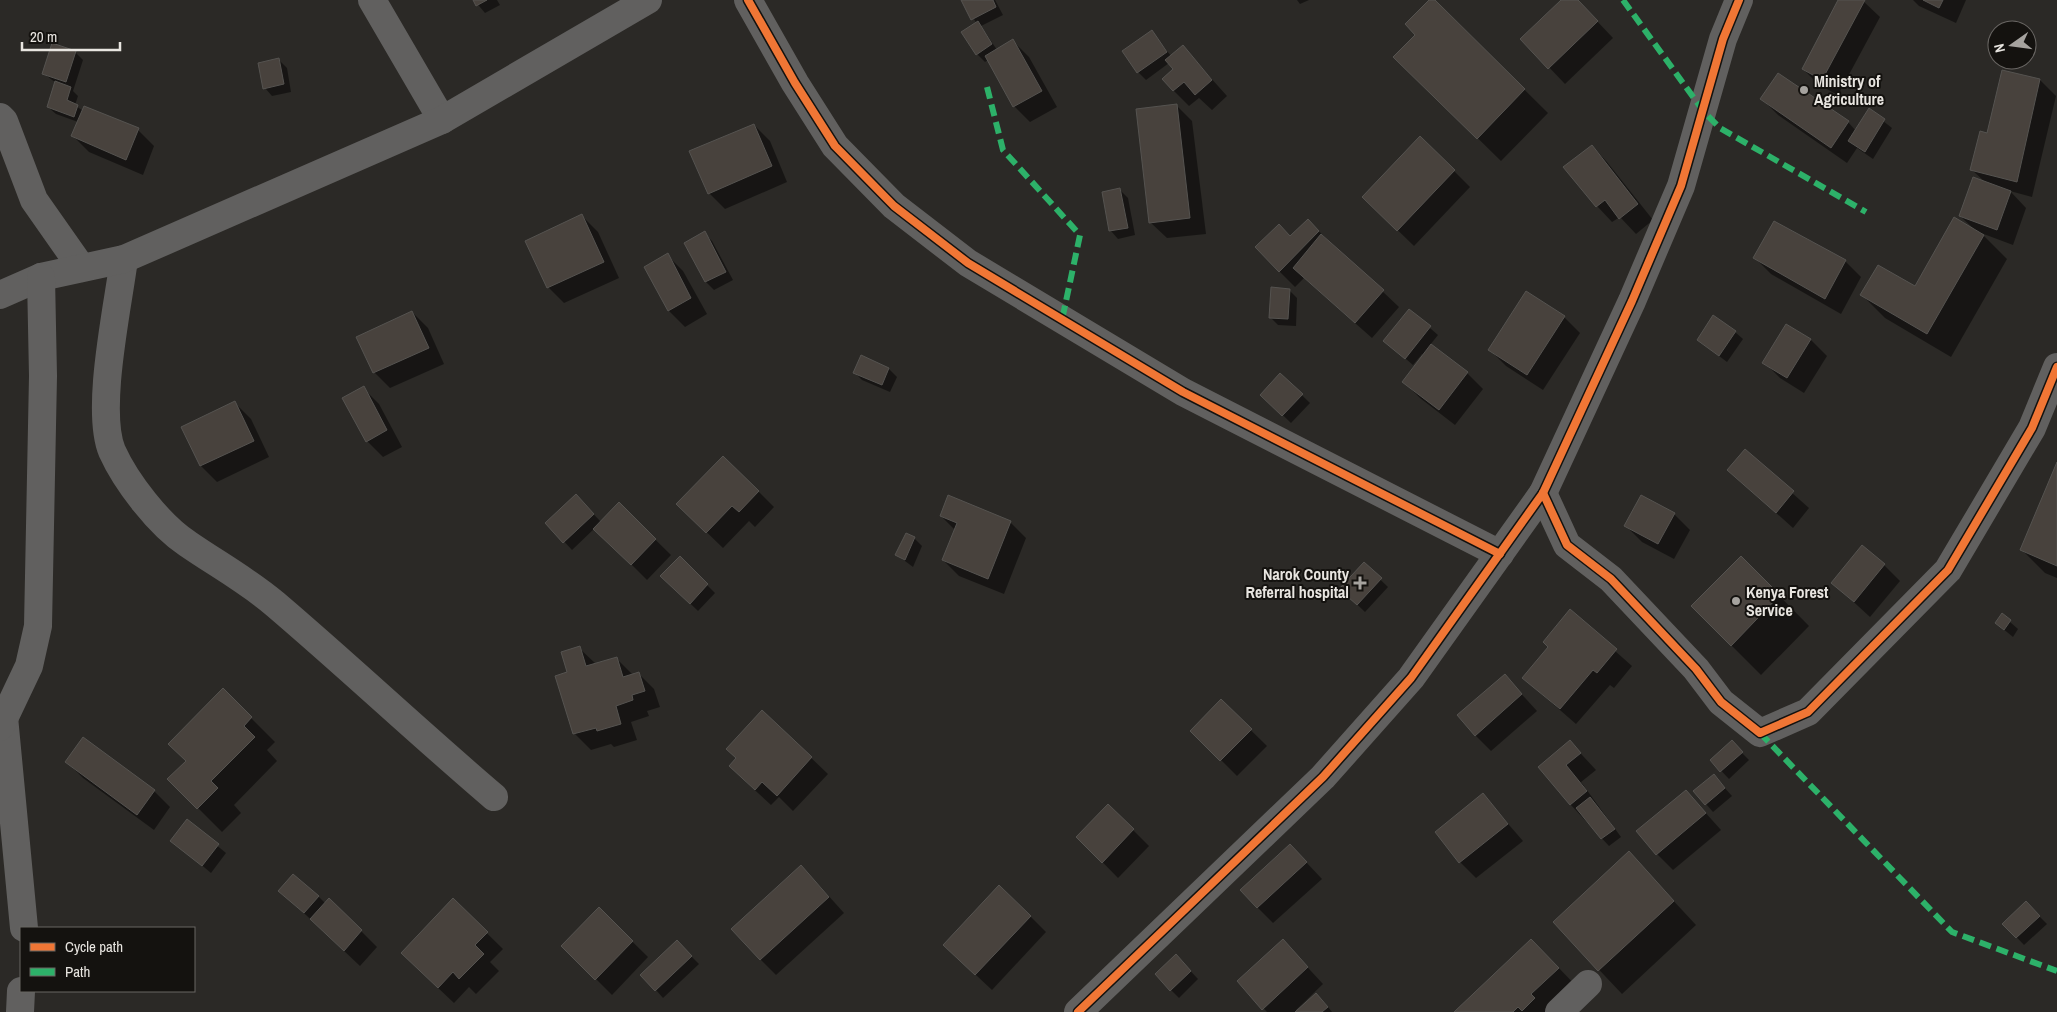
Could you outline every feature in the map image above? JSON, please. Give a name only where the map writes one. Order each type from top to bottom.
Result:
[{"type":"street","points":[[372,0],[442,120]]},
{"type":"street","points":[[0,295],[41,277],[124,259],[442,120],[648,0]]},
{"type":"street","points":[[748,0],[795,83],[835,146],[894,206],[968,263],[1183,392],[1500,554]]},
{"type":"street","points":[[1078,1012],[1323,777],[1411,678],[1543,493],[1632,301],[1681,186],[1723,39],[1739,0]]},
{"type":"street","points":[[0,117],[4,121],[34,200],[81,267]]},
{"type":"street","points":[[124,259],[106,393],[106,422],[112,450],[133,488],[162,521],[186,544],[217,562],[274,603],[494,797]]},
{"type":"street","points":[[24,927],[2,722],[29,666],[38,626],[44,376],[41,277]]},
{"type":"street","points":[[1543,493],[1567,545],[1611,579],[1696,669],[1720,702],[1760,733],[1808,712],[1948,570],[2032,428],[2057,366]]},
{"type":"street","points":[[1559,1012],[1588,984]]},
{"type":"street","points":[[20,1012],[21,992]]},
{"type":"building","points":[[473,0],[487,0],[476,6]]},
{"type":"building","points":[[961,0],[993,0],[996,7],[971,20]]},
{"type":"building","points":[[1429,0],[1435,0],[1525,89],[1477,139],[1393,57],[1415,35],[1405,24]]},
{"type":"building","points":[[1561,0],[1578,0],[1598,21],[1548,69],[1520,39]]},
{"type":"building","points":[[1838,0],[1865,0],[1822,80],[1802,69]]},
{"type":"building","points":[[1923,0],[1943,0],[1939,8]]},
{"type":"building","points":[[978,21],[992,44],[976,55],[961,32]]},
{"type":"building","points":[[1152,30],[1167,52],[1137,73],[1122,51]]},
{"type":"building","points":[[1013,39],[1042,91],[1013,107],[985,56]]},
{"type":"building","points":[[52,43],[76,51],[66,82],[42,74]]},
{"type":"building","points":[[1183,45],[1212,80],[1195,95],[1184,82],[1173,91],[1162,79],[1173,69],[1165,60]]},
{"type":"building","points":[[279,58],[284,84],[263,89],[258,63]]},
{"type":"building","points":[[2002,70],[2040,79],[2017,182],[1970,170],[1980,131],[1987,133]]},
{"type":"building","points":[[1778,73],[1849,121],[1831,148],[1760,99]]},
{"type":"building","points":[[55,81],[71,87],[67,100],[78,105],[74,117],[47,107]]},
{"type":"building","points":[[1177,104],[1190,218],[1149,223],[1136,109]]},
{"type":"building","points":[[84,106],[139,128],[126,160],[71,136]]},
{"type":"building","points":[[1869,108],[1885,119],[1865,152],[1848,141]]},
{"type":"building","points":[[754,124],[772,166],[708,194],[689,151]]},
{"type":"building","points":[[1420,136],[1455,170],[1397,231],[1362,197]]},
{"type":"building","points":[[1592,145],[1638,204],[1619,219],[1605,200],[1596,207],[1563,167]]},
{"type":"building","points":[[1973,177],[2011,191],[1997,230],[1959,216]]},
{"type":"building","points":[[1120,188],[1128,228],[1109,231],[1102,192]]},
{"type":"building","points":[[582,214],[604,262],[547,288],[525,241]]},
{"type":"building","points":[[1954,217],[1984,235],[1927,334],[1860,295],[1878,265],[1915,286]]},
{"type":"building","points":[[1308,219],[1319,231],[1279,272],[1255,247],[1279,224],[1290,236]]},
{"type":"building","points":[[1774,221],[1846,260],[1825,299],[1753,258]]},
{"type":"building","points":[[705,231],[726,272],[705,282],[684,243]]},
{"type":"building","points":[[1321,234],[1384,290],[1355,323],[1293,268]]},
{"type":"building","points":[[668,253],[691,298],[668,311],[644,267]]},
{"type":"building","points":[[1271,287],[1290,289],[1288,319],[1269,318]]},
{"type":"building","points":[[1526,291],[1565,316],[1527,375],[1488,350]]},
{"type":"building","points":[[1409,309],[1431,326],[1405,359],[1383,341]]},
{"type":"building","points":[[412,311],[429,348],[373,373],[356,337]]},
{"type":"building","points":[[1713,315],[1736,331],[1719,356],[1697,340]]},
{"type":"building","points":[[1786,324],[1811,339],[1787,378],[1762,363]]},
{"type":"building","points":[[1431,344],[1468,372],[1439,410],[1402,382]]},
{"type":"building","points":[[861,355],[889,368],[882,385],[853,373]]},
{"type":"building","points":[[1280,373],[1303,394],[1282,416],[1260,395]]},
{"type":"building","points":[[364,386],[387,430],[366,442],[342,398]]},
{"type":"building","points":[[235,401],[254,441],[200,466],[181,427]]},
{"type":"building","points":[[1745,449],[1794,491],[1776,513],[1727,470]]},
{"type":"building","points":[[723,456],[759,491],[739,512],[732,506],[706,533],[676,504]]},
{"type":"building","points":[[2057,462],[2057,566],[2020,550]]},
{"type":"building","points":[[576,494],[594,514],[563,543],[545,523]]},
{"type":"building","points":[[948,495],[1011,521],[988,579],[942,560],[957,523],[940,516]]},
{"type":"building","points":[[1641,495],[1675,513],[1658,544],[1624,526]]},
{"type":"building","points":[[619,502],[656,539],[631,565],[593,529]]},
{"type":"building","points":[[906,533],[915,537],[905,560],[895,555]]},
{"type":"building","points":[[1862,545],[1885,564],[1854,602],[1831,583]]},
{"type":"building","points":[[680,556],[708,584],[690,604],[660,576]]},
{"type":"building","name":"Kenya Forest Service","points":[[1741,556],[1780,595],[1731,646],[1691,606]]},
{"type":"building","name":"Narok County Referral hospital","points":[[1364,562],[1382,578],[1357,605],[1339,589]]},
{"type":"building","points":[[1570,609],[1617,649],[1597,673],[1593,670],[1560,709],[1522,678],[1548,647],[1543,642]]},
{"type":"building","points":[[2002,613],[2011,620],[2004,630],[1995,623]]},
{"type":"building","points":[[580,646],[586,666],[617,657],[623,677],[639,672],[645,691],[632,695],[633,700],[616,706],[621,724],[597,731],[596,728],[573,734],[555,676],[567,672],[561,652]]},
{"type":"building","points":[[1505,674],[1522,694],[1475,736],[1457,715]]},
{"type":"building","points":[[223,688],[252,717],[244,726],[255,737],[211,781],[218,788],[197,809],[167,779],[186,761],[168,744]]},
{"type":"building","points":[[1221,699],[1252,729],[1220,761],[1190,731]]},
{"type":"building","points":[[762,710],[812,757],[777,796],[762,782],[755,790],[729,766],[736,758],[726,749]]},
{"type":"building","points":[[83,737],[155,790],[137,815],[65,762]]},
{"type":"building","points":[[1570,740],[1581,753],[1566,765],[1587,791],[1570,805],[1538,767]]},
{"type":"building","points":[[1732,740],[1743,752],[1720,772],[1710,760]]},
{"type":"building","points":[[1714,774],[1725,788],[1705,805],[1693,791]]},
{"type":"building","points":[[1686,790],[1706,813],[1656,855],[1636,831]]},
{"type":"building","points":[[1483,793],[1508,824],[1459,863],[1435,832]]},
{"type":"building","points":[[1590,797],[1615,829],[1601,839],[1576,808]]},
{"type":"building","points":[[1108,804],[1134,829],[1102,863],[1076,837]]},
{"type":"building","points":[[187,819],[219,844],[202,866],[170,841]]},
{"type":"building","points":[[1290,844],[1307,862],[1257,908],[1240,890]]},
{"type":"building","points":[[1629,851],[1674,901],[1598,971],[1553,922]]},
{"type":"building","points":[[801,865],[829,897],[760,960],[731,929]]},
{"type":"building","points":[[293,874],[319,896],[304,913],[278,891]]},
{"type":"building","points":[[999,885],[1031,916],[975,975],[943,945]]},
{"type":"building","points":[[329,898],[362,930],[344,951],[310,919]]},
{"type":"building","points":[[453,898],[488,932],[475,945],[484,954],[459,979],[453,972],[438,988],[401,953]]},
{"type":"building","points":[[2026,901],[2040,916],[2016,938],[2002,924]]},
{"type":"building","points":[[599,907],[633,941],[595,980],[561,946]]},
{"type":"building","points":[[1283,939],[1308,967],[1262,1010],[1237,981]]},
{"type":"building","points":[[1531,939],[1559,968],[1531,994],[1535,998],[1522,1011],[1518,1007],[1513,1012],[1454,1012]]},
{"type":"building","points":[[677,940],[692,956],[655,991],[640,975]]},
{"type":"building","points":[[1176,954],[1191,971],[1170,991],[1155,974]]},
{"type":"building","points":[[1316,993],[1328,1007],[1322,1012],[1295,1012]]},
{"type":"marked path","points":[[1623,0],[1704,112],[1720,128],[1866,212]]},
{"type":"marked path","points":[[987,87],[1003,150],[1080,235],[1062,320]]},
{"type":"marked path","points":[[1760,733],[1952,932],[2057,971]]},
{"type":"cycle path","points":[[748,0],[795,83],[835,146],[894,206],[968,263],[1183,392],[1500,554]]},
{"type":"cycle path","points":[[1078,1012],[1323,777],[1411,678],[1543,493],[1632,301],[1681,186],[1723,39],[1739,0]]},
{"type":"cycle path","points":[[1543,493],[1567,545],[1611,579],[1696,669],[1721,702],[1760,733],[1808,712],[1948,570],[2032,428],[2057,367]]},
{"type":"place","name":"Ministry of Agriculture","points":[[1804,90]]},
{"type":"place","name":"Narok County Referral hospital","points":[[1360,583]]},
{"type":"place","name":"Kenya Forest Service","points":[[1736,601]]}]
